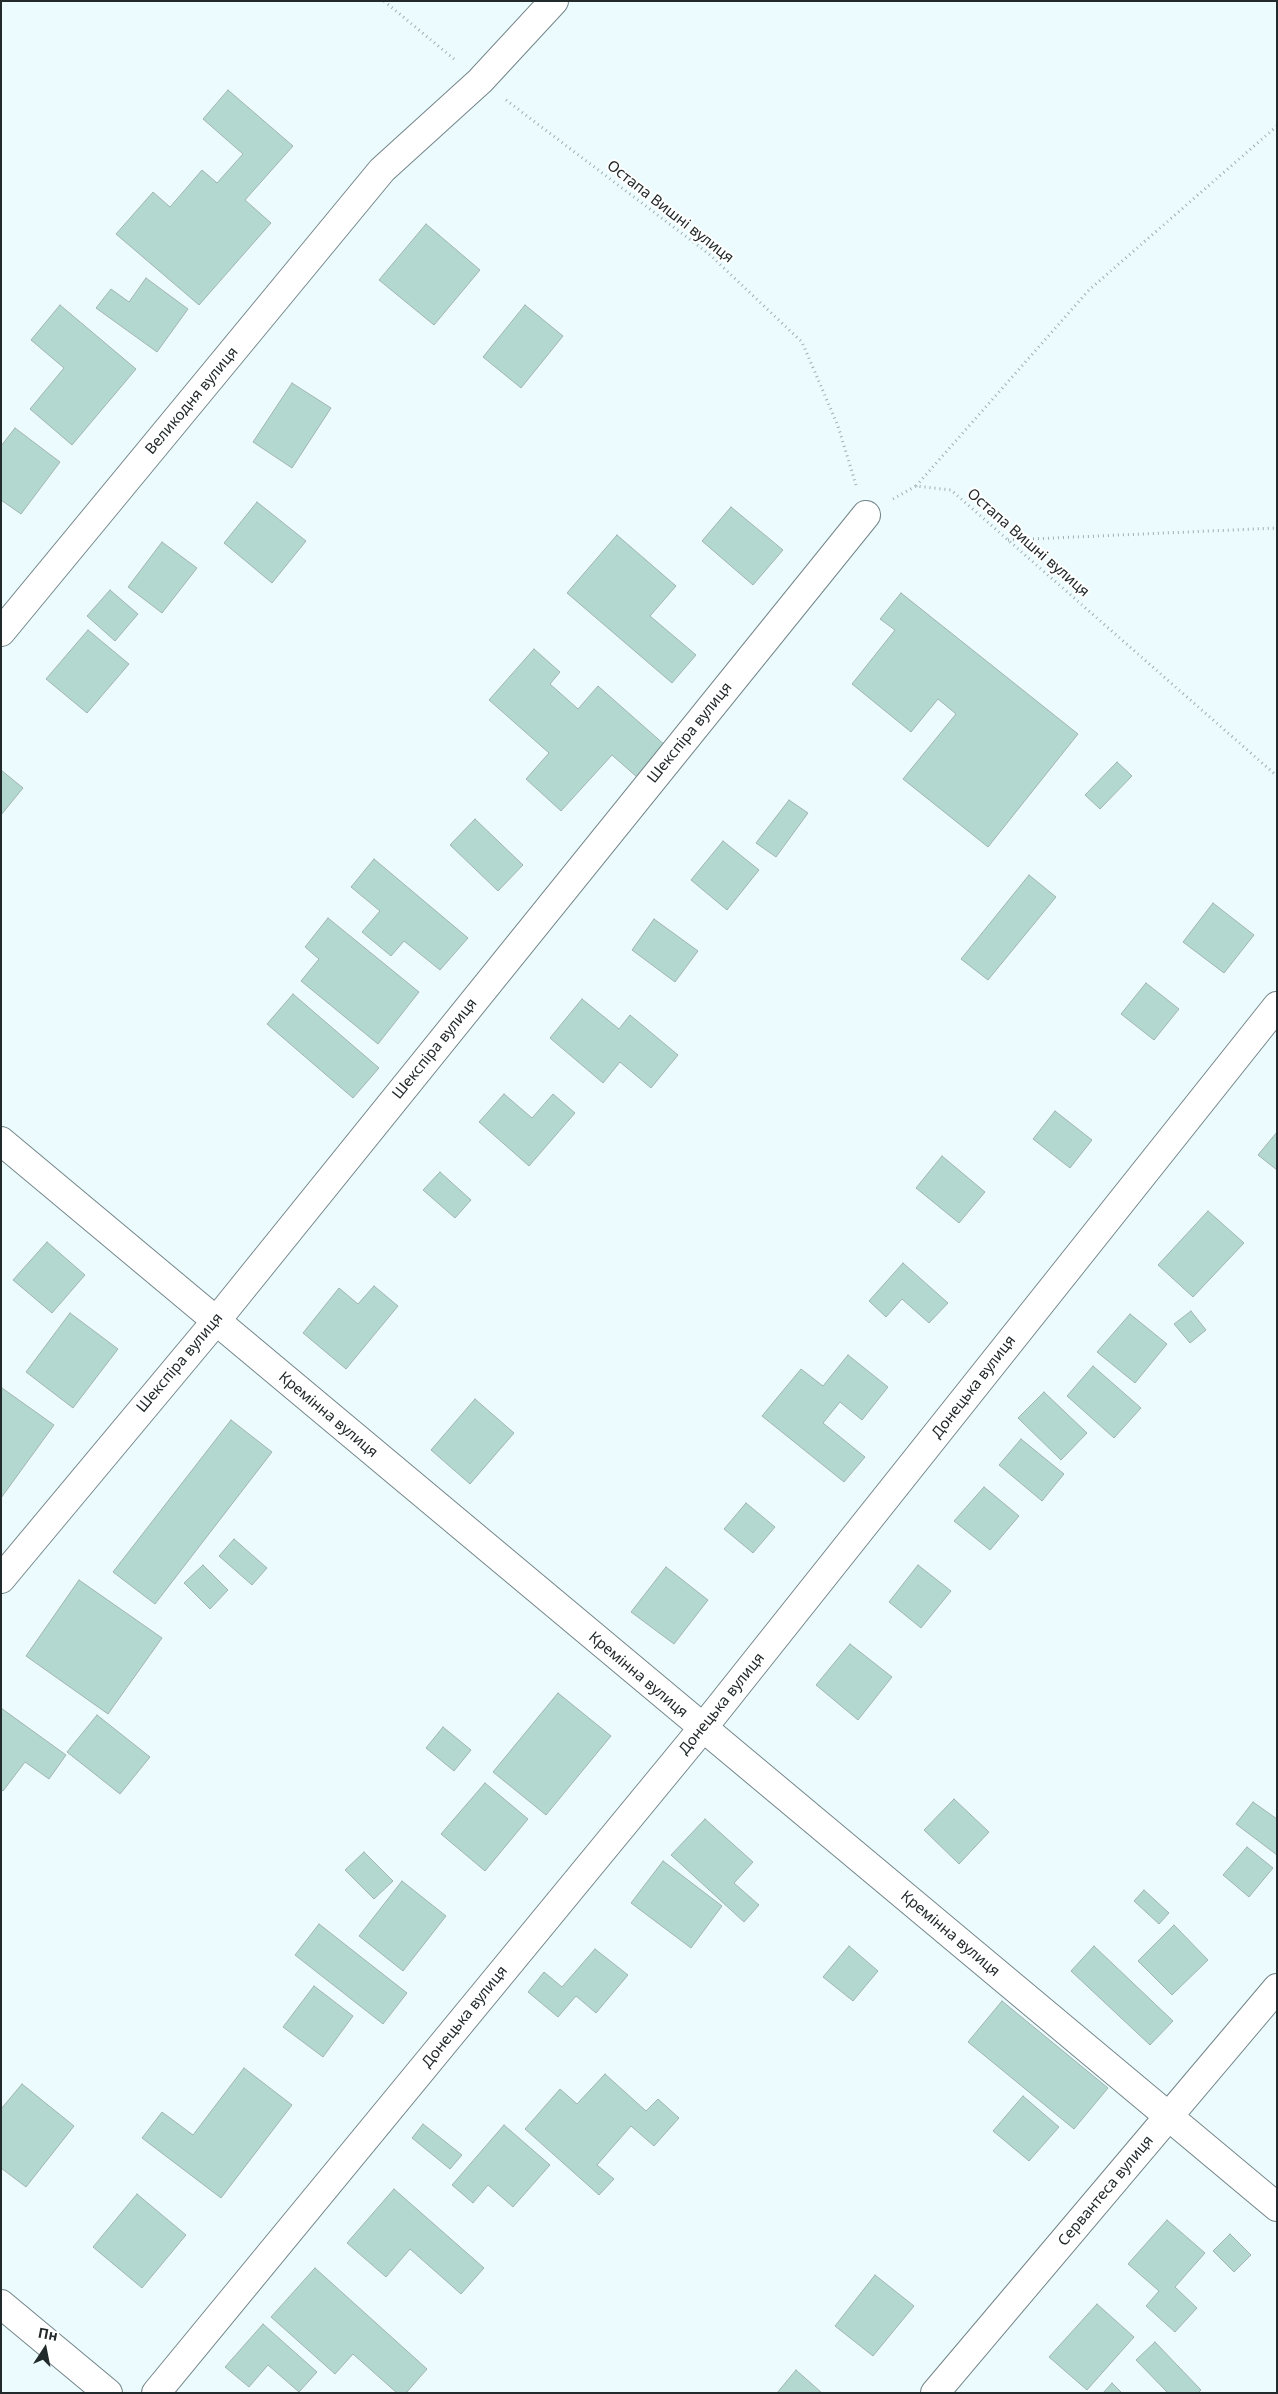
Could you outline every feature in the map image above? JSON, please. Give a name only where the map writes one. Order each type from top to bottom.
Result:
[{"type":"street","name":"Великодня вулиця","points":[[1,632],[382,170],[480,81],[554,1]]},
{"type":"street","name":"Шекспіра вулиця","points":[[1,1579],[216,1321],[866,515]]},
{"type":"street","name":"Донецька вулиця","points":[[156,2393],[702,1729],[1277,1006]]},
{"type":"street","name":"Кремінна вулиця","points":[[1,1141],[702,1729],[1170,2116],[1277,2207]]},
{"type":"street","name":"Сервантеса вулиця","points":[[935,2393],[1277,1988]]},
{"type":"street","points":[[1,2304],[108,2393]]},
{"type":"path","name":"Остапа Вишні вулиця","points":[[384,1],[480,81],[709,254],[802,342],[838,426],[866,515]]},
{"type":"path","points":[[866,515],[916,486],[1088,290],[1277,126]]},
{"type":"path","name":"Остапа Вишні вулиця","points":[[916,486],[951,490],[1277,776]]},
{"type":"path","points":[[1007,540],[1277,528]]},
{"type":"building","points":[[228,90],[293,146],[245,200],[271,223],[199,305],[116,234],[153,192],[170,207],[202,170],[217,183],[243,154],[203,119]]},
{"type":"building","points":[[426,224],[480,270],[434,325],[379,280]]},
{"type":"building","points":[[146,278],[188,309],[157,352],[96,308],[111,289],[129,302]]},
{"type":"building","points":[[60,305],[136,369],[72,445],[30,409],[64,368],[31,340]]},
{"type":"building","points":[[525,305],[563,336],[521,388],[483,357]]},
{"type":"building","points":[[292,383],[331,408],[292,468],[253,442]]},
{"type":"building","points":[[15,428],[60,462],[21,514],[1,500],[1,446]]},
{"type":"building","points":[[257,502],[306,541],[272,583],[224,543]]},
{"type":"building","points":[[731,507],[783,550],[753,585],[702,541]]},
{"type":"building","points":[[617,535],[676,586],[650,616],[696,655],[672,683],[567,593]]},
{"type":"building","points":[[162,542],[197,568],[162,613],[128,587]]},
{"type":"building","points":[[110,590],[138,614],[115,641],[87,616]]},
{"type":"building","points":[[901,593],[1078,734],[988,847],[903,779],[956,714],[938,699],[911,732],[852,684],[895,630],[880,619]]},
{"type":"building","points":[[88,630],[129,664],[87,713],[46,679]]},
{"type":"building","points":[[534,649],[560,672],[550,684],[578,709],[598,686],[666,746],[638,778],[612,755],[561,811],[526,779],[549,753],[489,700]]},
{"type":"building","points":[[1117,762],[1132,776],[1100,809],[1085,795]]},
{"type":"building","points":[[1,770],[23,788],[1,815]]},
{"type":"building","points":[[789,800],[808,813],[776,857],[756,843]]},
{"type":"building","points":[[475,819],[523,865],[498,891],[450,845]]},
{"type":"building","points":[[723,841],[759,870],[727,910],[691,880]]},
{"type":"building","points":[[374,859],[468,938],[440,970],[404,941],[391,956],[362,932],[380,911],[351,887]]},
{"type":"building","points":[[1029,875],[1056,897],[988,980],[961,959]]},
{"type":"building","points":[[1213,903],[1254,935],[1224,973],[1183,942]]},
{"type":"building","points":[[328,918],[419,992],[378,1044],[301,981],[319,959],[305,947]]},
{"type":"building","points":[[654,919],[698,951],[675,982],[632,950]]},
{"type":"building","points":[[1146,983],[1179,1009],[1154,1040],[1121,1014]]},
{"type":"building","points":[[293,994],[379,1068],[353,1098],[267,1024]]},
{"type":"building","points":[[582,999],[619,1029],[630,1015],[678,1055],[651,1088],[620,1062],[603,1083],[550,1038]]},
{"type":"building","points":[[504,1094],[532,1118],[553,1094],[575,1113],[529,1166],[479,1122]]},
{"type":"building","points":[[1055,1111],[1092,1140],[1070,1168],[1033,1139]]},
{"type":"building","points":[[1277,1132],[1277,1170],[1258,1155]]},
{"type":"building","points":[[942,1156],[985,1192],[959,1223],[916,1188]]},
{"type":"building","points":[[440,1172],[471,1200],[455,1218],[423,1190]]},
{"type":"building","points":[[1208,1211],[1244,1243],[1193,1297],[1158,1265]]},
{"type":"building","points":[[47,1242],[85,1275],[52,1313],[13,1280]]},
{"type":"building","points":[[903,1263],[948,1303],[929,1323],[902,1299],[886,1317],[869,1301]]},
{"type":"building","points":[[374,1286],[398,1306],[346,1369],[303,1333],[339,1288],[358,1304]]},
{"type":"building","points":[[1191,1311],[1206,1330],[1190,1343],[1174,1324]]},
{"type":"building","points":[[70,1313],[118,1349],[73,1408],[26,1372]]},
{"type":"building","points":[[1130,1314],[1167,1344],[1135,1383],[1097,1352]]},
{"type":"building","points":[[848,1355],[888,1387],[862,1420],[840,1402],[823,1423],[865,1457],[844,1482],[762,1416],[801,1369],[823,1386]]},
{"type":"building","points":[[1093,1366],[1141,1408],[1114,1438],[1067,1396]]},
{"type":"building","points":[[1,1389],[54,1425],[1,1498]]},
{"type":"building","points":[[1044,1392],[1087,1433],[1061,1460],[1018,1418]]},
{"type":"building","points":[[475,1399],[514,1433],[470,1484],[431,1450]]},
{"type":"building","points":[[231,1420],[272,1452],[155,1604],[113,1572]]},
{"type":"building","points":[[1021,1439],[1064,1474],[1042,1501],[999,1465]]},
{"type":"building","points":[[984,1487],[1019,1516],[990,1550],[954,1521]]},
{"type":"building","points":[[746,1503],[775,1527],[753,1553],[724,1529]]},
{"type":"building","points":[[234,1539],[267,1568],[252,1585],[219,1556]]},
{"type":"building","points":[[203,1565],[228,1590],[210,1609],[184,1583]]},
{"type":"building","points":[[918,1565],[951,1591],[921,1628],[889,1602]]},
{"type":"building","points":[[666,1567],[708,1600],[674,1644],[631,1612]]},
{"type":"building","points":[[79,1580],[162,1638],[108,1714],[26,1656]]},
{"type":"building","points":[[850,1644],[892,1677],[858,1720],[816,1685]]},
{"type":"building","points":[[558,1693],[611,1736],[546,1815],[493,1772]]},
{"type":"building","points":[[1,1708],[66,1755],[49,1779],[25,1762],[3,1791],[1,1789]]},
{"type":"building","points":[[97,1715],[150,1757],[120,1794],[67,1752]]},
{"type":"building","points":[[443,1727],[471,1750],[454,1771],[426,1748]]},
{"type":"building","points":[[485,1783],[528,1819],[485,1871],[441,1834]]},
{"type":"building","points":[[954,1799],[989,1832],[959,1864],[924,1830]]},
{"type":"building","points":[[1253,1802],[1277,1819],[1277,1855],[1236,1824]]},
{"type":"building","points":[[705,1819],[753,1862],[734,1883],[759,1905],[744,1922],[671,1855]]},
{"type":"building","points":[[1247,1847],[1273,1868],[1249,1897],[1223,1875]]},
{"type":"building","points":[[364,1852],[393,1881],[374,1899],[345,1870]]},
{"type":"building","points":[[663,1861],[722,1906],[691,1948],[631,1903]]},
{"type":"building","points":[[402,1881],[446,1916],[403,1971],[359,1936]]},
{"type":"building","points":[[1144,1890],[1169,1913],[1159,1924],[1134,1901]]},
{"type":"building","points":[[319,1924],[407,1993],[383,2024],[295,1955]]},
{"type":"building","points":[[1174,1925],[1208,1960],[1172,1995],[1138,1961]]},
{"type":"building","points":[[849,1946],[878,1971],[853,2001],[823,1977]]},
{"type":"building","points":[[1094,1946],[1173,2021],[1150,2045],[1071,1971]]},
{"type":"building","points":[[595,1949],[628,1975],[596,2013],[576,1996],[558,2017],[528,1992],[544,1972],[562,1987]]},
{"type":"building","points":[[314,1986],[353,2016],[323,2057],[283,2027]]},
{"type":"building","points":[[1002,2001],[1108,2088],[1074,2129],[968,2042]]},
{"type":"building","points":[[244,2068],[292,2105],[221,2198],[142,2138],[162,2112],[193,2135]]},
{"type":"building","points":[[605,2074],[646,2111],[658,2099],[679,2118],[654,2146],[631,2126],[597,2165],[614,2179],[599,2195],[525,2129],[560,2089],[577,2104]]},
{"type":"building","points":[[22,2084],[74,2126],[26,2187],[1,2168],[1,2109]]},
{"type":"building","points":[[1023,2096],[1059,2127],[1029,2161],[993,2131]]},
{"type":"building","points":[[423,2124],[462,2155],[450,2169],[412,2138]]},
{"type":"building","points":[[504,2125],[550,2165],[513,2207],[488,2185],[473,2203],[452,2185]]},
{"type":"building","points":[[394,2189],[484,2268],[461,2294],[410,2249],[386,2277],[347,2243]]},
{"type":"building","points":[[137,2194],[186,2235],[142,2288],[93,2247]]},
{"type":"building","points":[[1167,2220],[1205,2253],[1175,2287],[1197,2308],[1175,2332],[1146,2306],[1159,2291],[1128,2264]]},
{"type":"building","points":[[1230,2234],[1251,2255],[1234,2272],[1213,2251]]},
{"type":"building","points":[[315,2268],[427,2369],[406,2393],[397,2393],[353,2354],[335,2374],[271,2317]]},
{"type":"building","points":[[875,2275],[914,2306],[873,2356],[835,2326]]},
{"type":"building","points":[[1097,2304],[1134,2337],[1087,2390],[1049,2357]]},
{"type":"building","points":[[263,2324],[317,2372],[299,2392],[268,2365],[249,2387],[225,2367]]},
{"type":"building","points":[[1155,2342],[1201,2390],[1198,2393],[1168,2393],[1136,2360]]},
{"type":"building","points":[[796,2370],[822,2393],[777,2393]]},
{"type":"building","points":[[1112,2383],[1122,2393],[1103,2393]]}]
